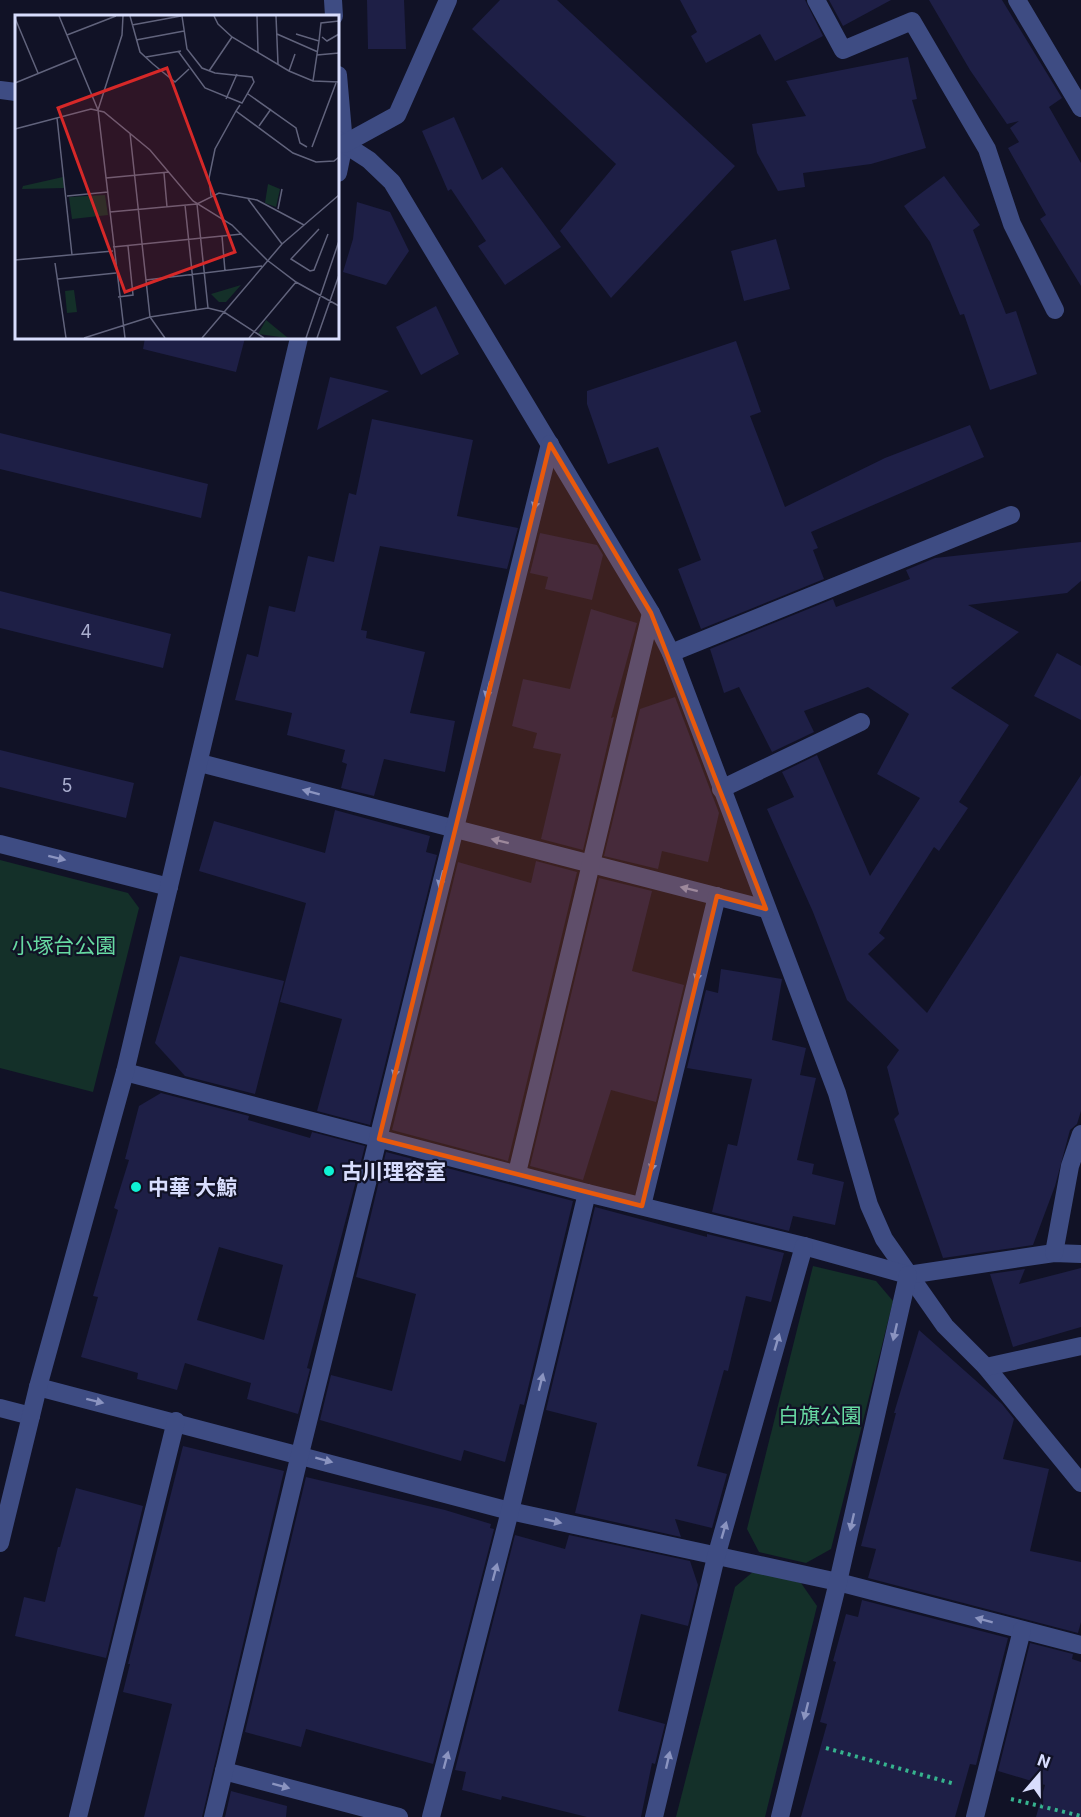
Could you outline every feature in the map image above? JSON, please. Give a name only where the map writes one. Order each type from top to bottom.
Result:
[{"type":"street","points":[[333,0],[334,15]]},
{"type":"street","points":[[341,142],[397,115],[448,0]]},
{"type":"street","points":[[816,0],[843,50],[912,21],[987,148],[1012,224],[1054,310]]},
{"type":"street","points":[[1017,0],[1081,108]]},
{"type":"street","points":[[0,90],[15,92]]},
{"type":"street","points":[[339,97],[341,142],[339,162]]},
{"type":"street","points":[[341,142],[369,160],[392,183],[651,613],[671,653],[837,1093],[869,1205],[884,1239],[945,1326],[986,1367],[1081,1484]]},
{"type":"street","points":[[0,1543],[38,1387],[125,1072],[299,339]]},
{"type":"street","points":[[213,1817],[300,1454],[550,444]]},
{"type":"street","points":[[671,653],[1011,515]]},
{"type":"street","points":[[517,1173],[651,613]]},
{"type":"street","points":[[722,789],[861,722]]},
{"type":"street","points":[[200,763],[766,909]]},
{"type":"street","points":[[0,844],[170,887]]},
{"type":"street","points":[[642,1206],[717,896]]},
{"type":"street","points":[[125,1072],[587,1192],[804,1245],[908,1275],[1054,1253],[1081,1254]]},
{"type":"street","points":[[1054,1253],[1070,1166],[1081,1134]]},
{"type":"street","points":[[431,1817],[510,1511],[587,1192]]},
{"type":"street","points":[[654,1817],[716,1557],[804,1245]]},
{"type":"street","points":[[780,1817],[838,1582],[908,1275]]},
{"type":"street","points":[[986,1367],[1081,1346]]},
{"type":"street","points":[[38,1387],[176,1421],[510,1511],[838,1582],[1081,1645]]},
{"type":"street","points":[[0,1408],[31,1416]]},
{"type":"street","points":[[78,1817],[176,1421]]},
{"type":"street","points":[[975,1817],[1022,1630]]},
{"type":"street","points":[[224,1771],[399,1817]]},
{"type":"path","points":[[799,1740],[1081,1816]]},
{"type":"highlighted area","points":[[550,444],[651,613],[766,909],[717,896],[642,1206],[379,1139]]},
{"type":"green space","name":"小塚台公園","points":[[0,860],[128,893],[139,908],[93,1092],[0,1068]]},
{"type":"green space","name":"白旗公園","points":[[813,1266],[876,1281],[893,1301],[831,1549],[806,1563],[759,1552],[747,1529]]},
{"type":"green space","points":[[754,1571],[801,1583],[817,1606],[765,1817],[676,1817],[735,1587]]},
{"type":"building","points":[[367,0],[404,0],[406,49],[368,49]]},
{"type":"building","points":[[500,0],[557,0],[735,166],[611,298],[560,231],[616,164],[472,29]]},
{"type":"building","points":[[680,0],[805,0],[823,36],[775,61],[760,34],[706,63],[691,36],[697,32]]},
{"type":"building","points":[[829,0],[891,0],[843,26]]},
{"type":"building","points":[[929,0],[1002,0],[1062,98],[1049,107],[1081,163],[1081,286],[1040,219],[1046,215],[1008,148],[1019,142],[1010,128],[1019,121],[1007,124],[970,70]]},
{"type":"building","points":[[908,57],[917,99],[912,100],[926,148],[871,164],[803,173],[805,187],[778,191],[757,153],[752,124],[806,116],[786,81]]},
{"type":"building","points":[[454,117],[482,180],[502,167],[561,247],[505,285],[478,246],[486,241],[451,189],[448,191],[422,131]]},
{"type":"building","points":[[944,176],[980,225],[973,230],[1006,314],[1016,311],[1037,374],[990,390],[964,314],[960,315],[930,242],[904,206]]},
{"type":"building","points":[[357,202],[390,212],[409,251],[386,285],[343,272],[353,239]]},
{"type":"building","points":[[776,239],[790,289],[744,301],[731,251]]},
{"type":"building","points":[[436,306],[459,354],[421,375],[396,327]]},
{"type":"building","points":[[145,339],[245,339],[236,372],[143,349]]},
{"type":"building","points":[[736,341],[761,412],[750,416],[785,507],[885,458],[970,425],[984,457],[811,532],[818,548],[813,550],[824,579],[701,629],[678,569],[701,560],[658,447],[608,464],[587,404],[587,391]]},
{"type":"building","points":[[330,377],[389,391],[317,430]]},
{"type":"building","points":[[372,419],[473,440],[457,516],[518,528],[507,569],[380,546],[361,630],[367,631],[366,638],[425,652],[410,713],[455,721],[445,772],[384,759],[374,796],[341,788],[347,764],[342,762],[345,750],[287,735],[292,713],[235,700],[247,654],[258,657],[269,606],[295,612],[308,556],[334,562],[349,493],[356,495]]},
{"type":"building","points":[[0,433],[208,484],[201,518],[0,469]]},
{"type":"building","points":[[540,533],[597,545],[603,555],[592,600],[545,589],[548,577],[530,573]]},
{"type":"building","points":[[1081,542],[1081,581],[1067,593],[968,605],[1019,632],[951,688],[1009,725],[959,802],[968,808],[939,851],[934,847],[879,933],[885,938],[868,954],[927,1013],[1081,775],[1081,1111],[1077,1124],[1070,1130],[1055,1186],[1033,1245],[943,1258],[894,1119],[899,1114],[887,1067],[899,1050],[847,1000],[813,912],[767,809],[794,797],[782,772],[817,755],[870,876],[920,798],[877,774],[909,714],[868,687],[804,711],[814,732],[772,752],[739,687],[724,693],[710,649],[833,599],[836,607],[910,579],[906,570],[935,558]]},
{"type":"building","points":[[0,591],[171,634],[163,668],[0,628]]},
{"type":"building","points":[[591,609],[637,623],[611,718],[614,717],[583,850],[541,839],[561,754],[533,748],[537,733],[512,726],[523,679],[570,689]]},
{"type":"building","points":[[1057,653],[1081,666],[1081,720],[1034,696]]},
{"type":"building","points":[[675,697],[719,813],[708,862],[662,851],[658,869],[604,856],[640,709]]},
{"type":"building","points":[[0,750],[134,783],[126,818],[0,787]]},
{"type":"building","points":[[335,810],[430,836],[426,852],[437,855],[370,1125],[317,1111],[342,1019],[280,1002],[306,903],[199,871],[214,821],[325,853]]},
{"type":"building","points":[[536,861],[577,872],[508,1161],[392,1130],[458,862],[531,883]]},
{"type":"building","points":[[599,878],[652,891],[632,971],[684,985],[656,1102],[611,1090],[583,1180],[530,1166]]},
{"type":"building","points":[[180,956],[284,981],[255,1094],[185,1076],[155,1043]]},
{"type":"building","points":[[721,969],[782,979],[772,1040],[806,1048],[800,1075],[816,1078],[797,1160],[814,1164],[812,1174],[844,1182],[835,1225],[793,1216],[789,1231],[712,1212],[728,1144],[737,1146],[752,1079],[687,1068],[706,990],[718,993]]},
{"type":"building","points":[[161,1093],[249,1116],[248,1120],[310,1138],[312,1132],[365,1146],[307,1368],[310,1369],[298,1414],[247,1399],[251,1383],[185,1363],[177,1390],[137,1379],[138,1373],[81,1357],[98,1297],[93,1296],[118,1210],[114,1208],[129,1160],[125,1159],[139,1106]],"holes":[[[219,1247],[283,1265],[264,1340],[197,1320]]]},
{"type":"building","points":[[386,1152],[573,1201],[524,1405],[520,1404],[505,1462],[464,1450],[461,1461],[320,1420],[331,1375],[392,1391],[416,1294],[356,1277]]},
{"type":"building","points":[[595,1207],[707,1237],[707,1234],[784,1253],[771,1302],[746,1296],[728,1371],[724,1370],[697,1466],[727,1474],[712,1528],[675,1519],[681,1537],[575,1513],[597,1423],[546,1410]]},
{"type":"building","points":[[1081,1268],[1081,1327],[1013,1347],[990,1274],[1025,1269],[1019,1284]]},
{"type":"building","points":[[919,1330],[1002,1404],[1014,1419],[1003,1459],[1049,1469],[1030,1551],[1081,1562],[1081,1622],[1078,1633],[868,1578],[876,1549],[861,1546],[896,1413],[894,1413]]},
{"type":"building","points":[[183,1446],[284,1471],[202,1817],[144,1817],[172,1704],[123,1692]]},
{"type":"building","points":[[306,1477],[445,1510],[491,1524],[490,1528],[494,1529],[433,1764],[306,1729],[301,1747],[245,1732]]},
{"type":"building","points":[[76,1488],[143,1506],[106,1658],[15,1636],[24,1597],[45,1602],[58,1547],[60,1547]]},
{"type":"building","points":[[515,1535],[565,1549],[569,1535],[690,1561],[698,1585],[688,1626],[641,1614],[618,1711],[665,1724],[655,1764],[652,1763],[641,1817],[587,1817],[502,1796],[501,1800],[462,1790],[466,1772],[455,1770]]},
{"type":"building","points":[[862,1600],[1008,1638],[976,1765],[970,1764],[955,1817],[801,1817],[827,1724],[820,1722],[846,1614],[858,1617]]},
{"type":"building","points":[[1030,1643],[1073,1654],[1072,1659],[1081,1662],[1081,1817],[1036,1817],[1045,1785],[998,1771]]},
{"type":"building","points":[[231,1791],[287,1806],[286,1817],[225,1817]]},
{"type":"place","name":"古川理容室","points":[[329,1171]]},
{"type":"place","name":"中華 大鯨","points":[[136,1187]]}]
